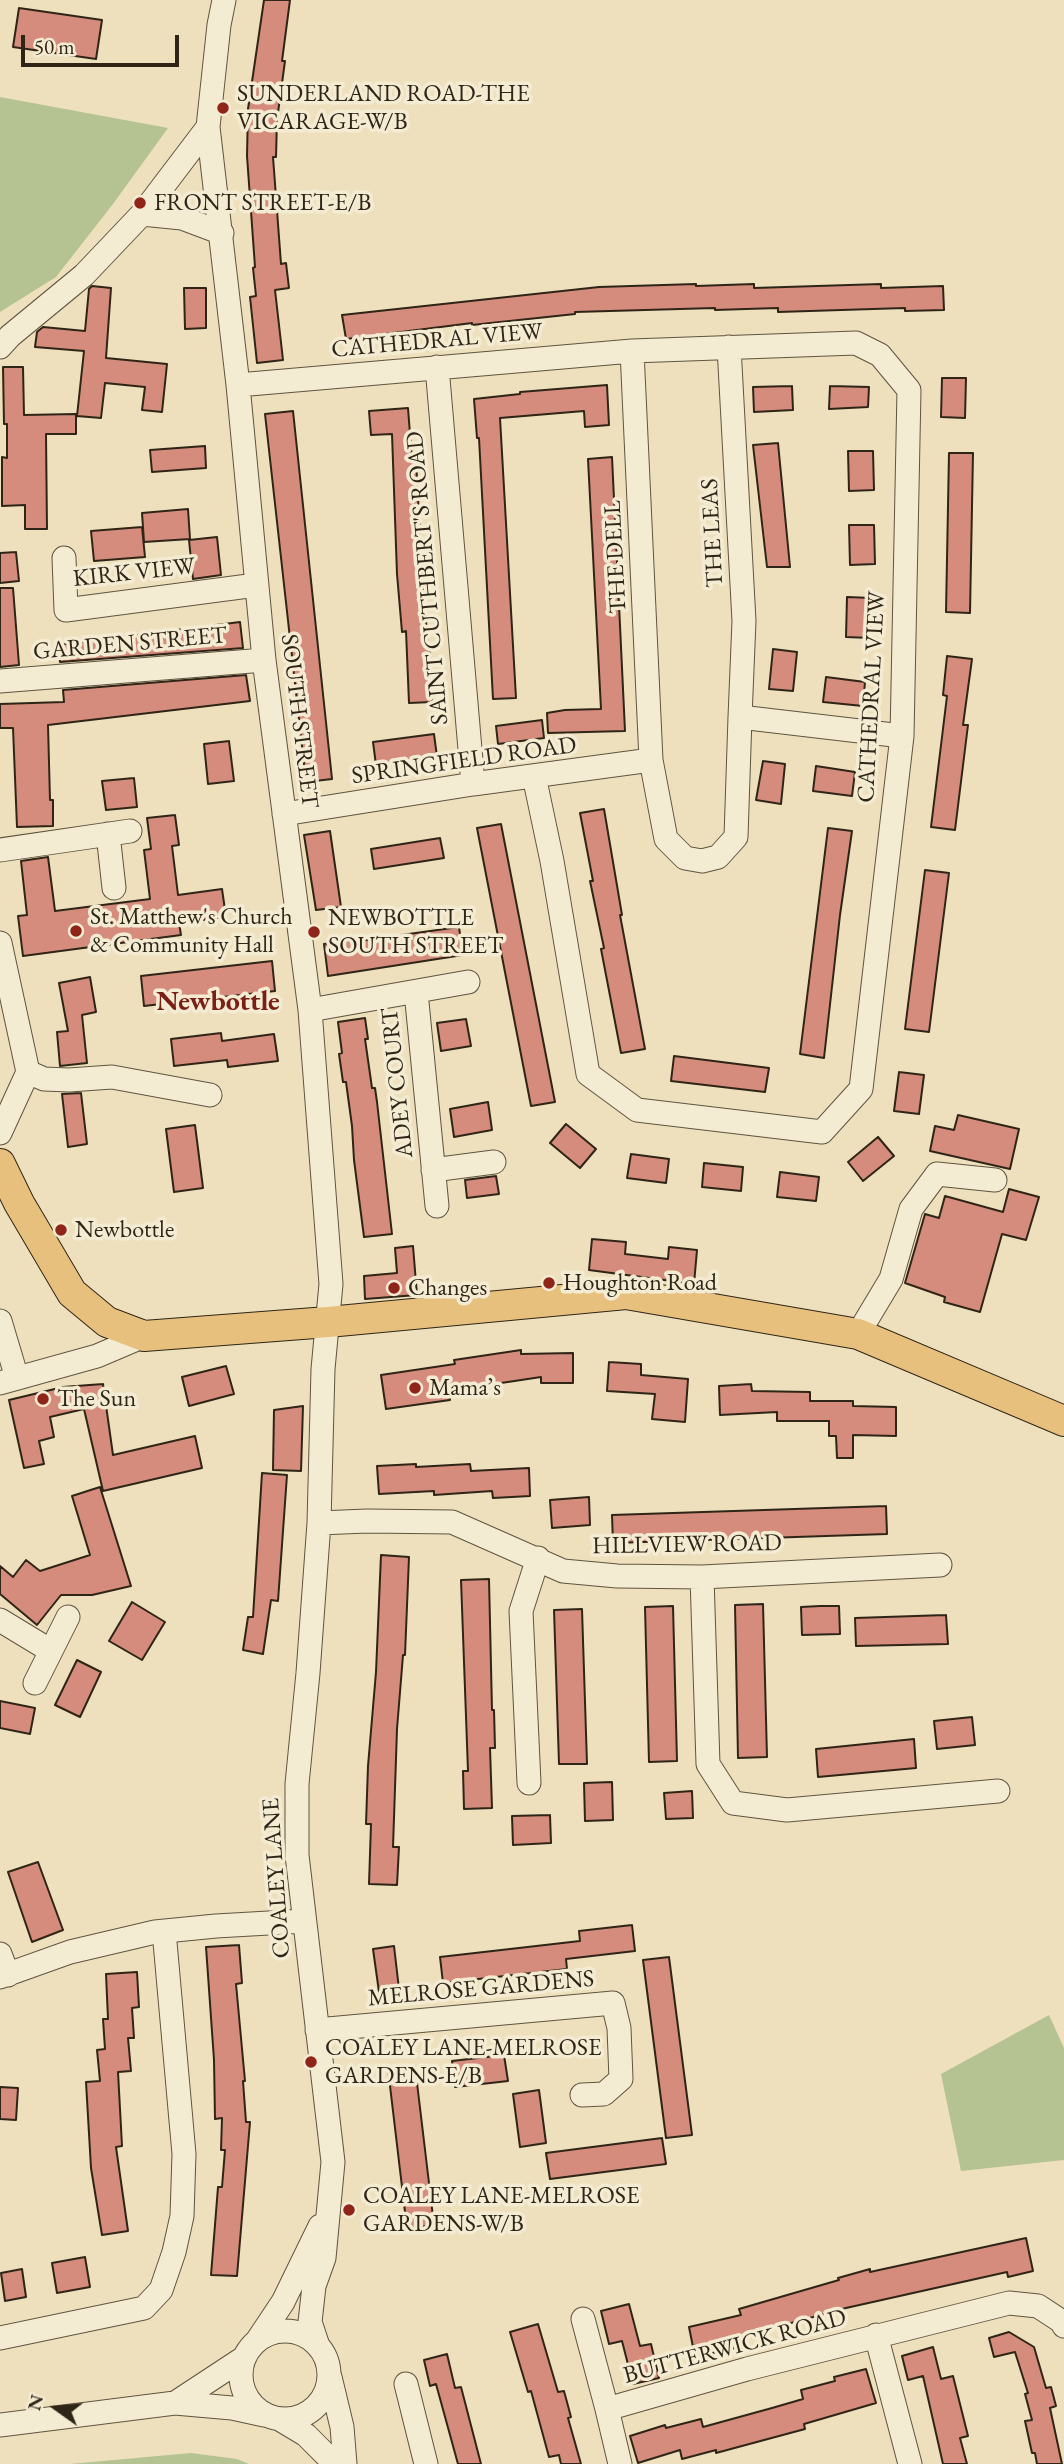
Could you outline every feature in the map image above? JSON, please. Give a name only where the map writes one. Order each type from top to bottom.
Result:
[{"type":"main road","points":[[0,1164],[19,1203],[72,1293],[107,1322],[144,1336],[626,1294],[858,1334],[1064,1421]]},
{"type":"street","name":"SOUTH STREET","points":[[224,0],[208,127],[238,385],[264,660],[310,1010],[331,1284],[328,1322]]},
{"type":"street","points":[[0,347],[84,275],[142,214],[208,127]]},
{"type":"street","points":[[142,214],[182,218],[222,233]]},
{"type":"street","name":"CATHEDRAL VIEW","points":[[238,385],[632,351],[856,343],[880,355],[909,390],[902,736],[861,1089],[822,1132],[637,1110],[587,1074],[552,860],[534,776]]},
{"type":"street","name":"THE LEAS","points":[[651,760],[666,839],[685,858],[702,861],[718,857],[736,837],[744,621],[729,347]]},
{"type":"street","name":"THE DELL","points":[[632,351],[651,760]]},
{"type":"street","name":"SAINT CUTHBERT'S ROAD","points":[[437,368],[472,784]]},
{"type":"street","name":"KIRK VIEW","points":[[64,558],[66,610],[256,585]]},
{"type":"street","name":"GARDEN STREET","points":[[0,681],[264,660]]},
{"type":"street","points":[[740,717],[902,736]]},
{"type":"street","name":"SPRINGFIELD ROAD","points":[[284,814],[472,784],[651,760]]},
{"type":"street","points":[[0,850],[119,832],[114,888]]},
{"type":"street","points":[[0,943],[28,1072],[0,1133]]},
{"type":"street","name":"ADEY COURT","points":[[310,1010],[468,982]]},
{"type":"street","name":"ADEY COURT","points":[[416,992],[437,1206]]},
{"type":"street","points":[[28,1072],[44,1079],[111,1077],[210,1095]]},
{"type":"street","name":"ADEY COURT","points":[[433,1170],[494,1162]]},
{"type":"street","points":[[858,1334],[891,1279],[911,1209],[937,1174],[995,1180]]},
{"type":"street","points":[[0,1321],[9,1380],[97,1356],[144,1336]]},
{"type":"street","name":"COALEY LANE","points":[[317,2343],[310,2322],[314,2286],[324,2258],[332,2162],[297,1855],[297,1784],[319,1523],[323,1369],[328,1322]]},
{"type":"street","name":"HILLVIEW ROAD","points":[[319,1523],[452,1522],[563,1571],[617,1576],[702,1577],[774,1571],[940,1565]]},
{"type":"street","points":[[530,1783],[521,1611],[538,1558]]},
{"type":"street","points":[[702,1577],[708,1764],[733,1804],[787,1810],[998,1791]]},
{"type":"street","points":[[35,1683],[68,1617]]},
{"type":"street","points":[[0,1620],[51,1651]]},
{"type":"street","points":[[3,1969],[164,1931],[304,1921]]},
{"type":"street","points":[[0,2337],[144,2308],[161,2290],[182,2217],[184,2154],[164,1931]]},
{"type":"street","name":"MELROSE GARDENS","points":[[317,2030],[613,2003],[619,2028],[621,2079],[604,2094],[582,2095]]},
{"type":"street","points":[[330,2204],[283,2302],[251,2349],[241,2381],[247,2398],[273,2418],[306,2435],[335,2464]]},
{"type":"street","name":"BUTTERWICK ROAD","points":[[607,2409],[876,2335],[1009,2303],[1038,2306],[1061,2321],[1064,2326]]},
{"type":"street","name":"BUTTERWICK ROAD","points":[[583,2319],[620,2464]]},
{"type":"street","points":[[175,2403],[271,2333],[290,2331],[306,2336],[323,2351],[329,2367],[342,2427],[345,2464]]},
{"type":"street","points":[[876,2335],[910,2464]]},
{"type":"street","points":[[0,2425],[175,2403],[232,2408],[273,2418],[302,2417],[316,2407],[325,2394],[330,2377]]},
{"type":"street","points":[[406,2384],[426,2464]]},
{"type":"green space","points":[[0,97],[168,128],[56,277],[0,312]]},
{"type":"green space","points":[[1049,2015],[1064,2048],[1064,2160],[961,2171],[941,2074]]},
{"type":"green space","points":[[191,2453],[237,2459],[249,2464],[70,2464]]},
{"type":"building","points":[[264,0],[290,0],[282,61],[285,61],[277,120],[276,157],[273,157],[281,264],[286,263],[289,288],[275,290],[283,360],[257,363],[250,297],[256,296],[247,156],[248,109]]},
{"type":"building","points":[[19,8],[102,20],[96,59],[13,47]]},
{"type":"building","points":[[754,284],[754,288],[881,284],[881,288],[943,286],[944,310],[905,311],[905,308],[778,312],[778,308],[715,308],[575,312],[346,339],[342,315],[599,287]]},
{"type":"building","points":[[92,286],[111,288],[106,358],[167,364],[162,412],[142,410],[145,387],[105,383],[101,418],[77,416],[84,351],[35,347],[37,332],[43,327],[85,331],[89,289]]},
{"type":"building","points":[[184,288],[206,288],[206,328],[185,329]]},
{"type":"building","points":[[3,367],[23,367],[24,415],[76,414],[76,434],[46,434],[47,529],[25,529],[25,505],[2,506],[2,457],[7,458]]},
{"type":"building","points":[[942,378],[966,378],[965,418],[941,417]]},
{"type":"building","points":[[607,385],[609,425],[585,427],[584,411],[500,418],[516,698],[493,699],[479,438],[474,399],[520,392]]},
{"type":"building","points":[[792,386],[793,410],[754,412],[753,387]]},
{"type":"building","points":[[830,386],[869,387],[868,407],[829,409]]},
{"type":"building","points":[[408,408],[412,460],[416,460],[432,702],[409,703],[406,631],[402,632],[397,574],[392,434],[371,435],[369,411]]},
{"type":"building","points":[[293,411],[332,779],[306,782],[265,414]]},
{"type":"building","points":[[778,443],[790,567],[767,567],[753,445]]},
{"type":"building","points":[[205,446],[206,468],[152,472],[150,450]]},
{"type":"building","points":[[848,451],[873,451],[874,490],[849,491]]},
{"type":"building","points":[[949,453],[973,453],[970,613],[946,612]]},
{"type":"building","points":[[612,457],[625,731],[548,733],[547,713],[601,709],[588,459]]},
{"type":"building","points":[[188,509],[190,539],[144,542],[142,513]]},
{"type":"building","points":[[849,525],[874,525],[875,564],[850,565]]},
{"type":"building","points":[[142,527],[145,557],[94,561],[91,531]]},
{"type":"building","points":[[217,537],[221,575],[193,579],[189,540]]},
{"type":"building","points":[[16,552],[19,581],[0,583],[0,553]]},
{"type":"building","points":[[0,588],[13,588],[19,665],[0,667]]},
{"type":"building","points":[[847,597],[872,598],[871,638],[846,637]]},
{"type":"building","points":[[240,622],[243,648],[60,662],[58,645]]},
{"type":"building","points":[[773,649],[797,652],[793,691],[769,689]]},
{"type":"building","points":[[947,656],[972,659],[963,725],[968,725],[955,830],[931,827],[947,696],[943,695]]},
{"type":"building","points":[[246,675],[250,701],[48,725],[53,826],[17,827],[13,728],[0,728],[0,704],[64,702],[63,690]]},
{"type":"building","points":[[826,677],[865,682],[863,706],[823,702]]},
{"type":"building","points":[[542,720],[544,738],[498,744],[496,726]]},
{"type":"building","points":[[434,734],[437,757],[376,765],[373,742]]},
{"type":"building","points":[[229,741],[234,781],[208,784],[204,744]]},
{"type":"building","points":[[763,761],[785,764],[781,804],[756,800]]},
{"type":"building","points":[[816,766],[855,772],[852,796],[813,791]]},
{"type":"building","points":[[134,778],[137,807],[106,810],[102,781]]},
{"type":"building","points":[[604,809],[645,1049],[621,1053],[601,949],[604,948],[580,813]]},
{"type":"building","points":[[175,815],[179,845],[172,846],[178,895],[222,889],[226,917],[179,923],[181,935],[23,956],[18,916],[27,915],[21,861],[48,857],[55,911],[150,899],[144,850],[151,849],[147,818]]},
{"type":"building","points":[[501,824],[555,1102],[531,1106],[477,828]]},
{"type":"building","points":[[828,828],[852,831],[824,1058],[800,1054]]},
{"type":"building","points":[[330,831],[341,907],[316,910],[304,835]]},
{"type":"building","points":[[440,838],[444,858],[374,869],[371,849]]},
{"type":"building","points":[[925,870],[949,873],[929,1032],[905,1029]]},
{"type":"building","points":[[459,927],[463,955],[328,976],[324,944]]},
{"type":"building","points":[[272,961],[275,991],[144,1006],[141,976]]},
{"type":"building","points":[[90,977],[96,1012],[82,1015],[87,1063],[60,1066],[57,1032],[68,1031],[59,983]]},
{"type":"building","points":[[365,1018],[368,1039],[365,1039],[372,1088],[375,1088],[377,1102],[392,1234],[364,1237],[346,1082],[343,1082],[339,1054],[342,1053],[338,1022]]},
{"type":"building","points":[[466,1019],[471,1046],[441,1051],[437,1023]]},
{"type":"building","points":[[221,1033],[222,1041],[274,1034],[278,1061],[228,1067],[227,1060],[174,1066],[171,1039]]},
{"type":"building","points":[[674,1056],[769,1068],[765,1092],[671,1081]]},
{"type":"building","points":[[899,1072],[924,1075],[919,1114],[894,1111]]},
{"type":"building","points":[[81,1093],[87,1144],[68,1147],[62,1094]]},
{"type":"building","points":[[488,1102],[492,1130],[454,1137],[450,1109]]},
{"type":"building","points":[[958,1115],[1019,1129],[1010,1169],[930,1151],[935,1126],[954,1130]]},
{"type":"building","points":[[566,1124],[596,1149],[580,1168],[550,1143]]},
{"type":"building","points":[[195,1125],[203,1188],[174,1192],[166,1129]]},
{"type":"building","points":[[878,1137],[894,1156],[863,1181],[848,1162]]},
{"type":"building","points":[[631,1154],[669,1159],[666,1183],[627,1178]]},
{"type":"building","points":[[704,1163],[743,1167],[741,1191],[702,1187]]},
{"type":"building","points":[[780,1172],[819,1177],[816,1201],[777,1197]]},
{"type":"building","points":[[496,1176],[499,1194],[467,1198],[465,1180]]},
{"type":"building","points":[[1009,1189],[1039,1197],[1026,1240],[1002,1234],[980,1312],[944,1302],[945,1297],[905,1283],[925,1214],[939,1218],[945,1196],[1003,1212]]},
{"type":"building","points":[[592,1239],[626,1242],[625,1254],[668,1259],[669,1247],[697,1250],[694,1284],[589,1270]]},
{"type":"building","points":[[413,1246],[417,1295],[365,1299],[364,1276],[397,1273],[395,1248]]},
{"type":"building","points":[[521,1350],[521,1354],[573,1353],[573,1383],[541,1383],[541,1377],[448,1391],[450,1400],[386,1409],[381,1375],[455,1364],[454,1360]]},
{"type":"building","points":[[609,1362],[641,1364],[641,1375],[688,1379],[685,1422],[652,1419],[655,1394],[607,1391]]},
{"type":"building","points":[[226,1366],[234,1394],[189,1406],[182,1377]]},
{"type":"building","points":[[103,1384],[113,1455],[195,1436],[202,1468],[103,1491],[84,1409],[50,1417],[54,1437],[39,1441],[44,1464],[24,1468],[9,1400],[63,1387]]},
{"type":"building","points":[[751,1384],[752,1391],[810,1392],[810,1401],[853,1401],[853,1406],[896,1407],[896,1436],[853,1435],[853,1458],[837,1458],[836,1436],[829,1436],[829,1421],[777,1421],[777,1412],[720,1415],[719,1386]]},
{"type":"building","points":[[303,1406],[301,1471],[273,1470],[274,1410]]},
{"type":"building","points":[[416,1464],[416,1467],[470,1464],[471,1471],[529,1468],[530,1496],[493,1498],[492,1491],[434,1495],[434,1491],[379,1494],[377,1466]]},
{"type":"building","points":[[262,1473],[287,1475],[278,1601],[271,1600],[263,1654],[243,1650],[248,1617],[253,1617]]},
{"type":"building","points":[[100,1487],[131,1586],[92,1595],[61,1595],[37,1625],[0,1594],[0,1566],[13,1577],[26,1560],[40,1571],[90,1555],[72,1496]]},
{"type":"building","points":[[589,1497],[590,1525],[552,1528],[550,1500]]},
{"type":"building","points":[[886,1506],[887,1534],[613,1543],[612,1515]]},
{"type":"building","points":[[381,1555],[409,1557],[405,1655],[397,1729],[393,1847],[399,1847],[397,1885],[369,1884],[371,1824],[366,1824]]},
{"type":"building","points":[[489,1579],[495,1748],[490,1748],[492,1808],[464,1809],[463,1771],[468,1771],[461,1580]]},
{"type":"building","points":[[132,1602],[165,1622],[142,1660],[109,1641]]},
{"type":"building","points":[[763,1604],[767,1757],[738,1758],[735,1605]]},
{"type":"building","points":[[673,1606],[677,1761],[649,1762],[645,1607]]},
{"type":"building","points":[[839,1606],[840,1634],[802,1635],[801,1607]]},
{"type":"building","points":[[582,1609],[587,1764],[559,1764],[554,1610]]},
{"type":"building","points":[[946,1615],[948,1644],[856,1646],[855,1618]]},
{"type":"building","points":[[77,1660],[101,1672],[80,1717],[55,1705]]},
{"type":"building","points":[[0,1701],[35,1708],[30,1734],[0,1728]]},
{"type":"building","points":[[972,1717],[975,1745],[937,1749],[934,1721]]},
{"type":"building","points":[[914,1739],[916,1768],[818,1777],[816,1749]]},
{"type":"building","points":[[612,1782],[613,1820],[585,1821],[584,1783]]},
{"type":"building","points":[[692,1791],[693,1818],[666,1819],[664,1793]]},
{"type":"building","points":[[550,1815],[551,1843],[513,1845],[512,1816]]},
{"type":"building","points":[[38,1862],[63,1930],[32,1942],[8,1872]]},
{"type":"building","points":[[632,1925],[635,1951],[566,1959],[567,1969],[443,1983],[440,1957],[580,1941],[579,1931]]},
{"type":"building","points":[[239,1945],[242,1983],[236,1984],[246,2122],[250,2122],[237,2276],[211,2275],[218,2187],[222,2187],[225,2150],[221,2150],[222,2118],[215,2119],[206,1947]]},
{"type":"building","points":[[394,1946],[399,1989],[379,1992],[373,1949]]},
{"type":"building","points":[[669,1957],[692,2135],[666,2138],[643,1960]]},
{"type":"building","points":[[137,1972],[139,2007],[132,2008],[134,2038],[128,2038],[131,2071],[118,2072],[122,2146],[116,2147],[128,2231],[102,2235],[91,2168],[86,2082],[100,2081],[97,2050],[105,2049],[103,2019],[108,2019],[106,1974]]},
{"type":"building","points":[[504,2055],[508,2081],[455,2087],[452,2061]]},
{"type":"building","points":[[415,2066],[434,2225],[407,2229],[388,2069]]},
{"type":"building","points":[[0,2087],[18,2088],[16,2120],[0,2119]]},
{"type":"building","points":[[539,2090],[546,2143],[520,2147],[513,2094]]},
{"type":"building","points":[[662,2138],[666,2164],[550,2179],[546,2153]]},
{"type":"building","points":[[1026,2238],[1033,2271],[1008,2277],[1007,2272],[846,2308],[733,2339],[735,2348],[695,2357],[689,2327],[741,2315],[739,2309],[870,2269],[870,2272]]},
{"type":"building","points":[[85,2257],[90,2287],[57,2293],[52,2263]]},
{"type":"building","points":[[22,2269],[26,2297],[5,2301],[1,2273]]},
{"type":"building","points":[[629,2304],[640,2346],[651,2344],[659,2378],[633,2384],[622,2341],[609,2344],[601,2311]]},
{"type":"building","points":[[538,2324],[558,2392],[564,2391],[571,2417],[568,2418],[581,2464],[561,2464],[559,2455],[549,2457],[531,2391],[528,2392],[510,2332]]},
{"type":"building","points":[[1009,2332],[1034,2347],[1046,2388],[1051,2387],[1056,2406],[1050,2408],[1062,2464],[1037,2464],[1035,2453],[1032,2453],[1025,2421],[1032,2420],[1025,2394],[1028,2393],[1015,2352],[994,2357],[989,2338]]},
{"type":"building","points":[[933,2347],[941,2379],[953,2376],[968,2436],[960,2438],[967,2464],[943,2464],[923,2376],[908,2380],[902,2356]]},
{"type":"building","points":[[447,2354],[455,2388],[461,2387],[481,2464],[458,2464],[436,2384],[430,2386],[424,2360]]},
{"type":"building","points":[[866,2369],[876,2403],[804,2424],[805,2429],[716,2453],[716,2450],[682,2459],[680,2450],[638,2463],[630,2436],[665,2425],[666,2428],[701,2419],[703,2427],[772,2408],[803,2399],[801,2390],[835,2381],[834,2377]]},
{"type":"place","name":"SUNDERLAND ROAD-THE VICARAGE-W/B","points":[[223,108]]},
{"type":"place","name":"FRONT STREET-E/B","points":[[140,203]]},
{"type":"place","name":"St. Matthew's Church & Community Hall","points":[[76,931]]},
{"type":"place","name":"NEWBOTTLE SOUTH STREET","points":[[314,932]]},
{"type":"place","name":"Newbottle","points":[[61,1230]]},
{"type":"place","name":"Houghton Road","points":[[549,1283]]},
{"type":"place","name":"Changes","points":[[394,1288]]},
{"type":"place","name":"Mama’s","points":[[415,1388]]},
{"type":"place","name":"The Sun","points":[[43,1399]]},
{"type":"place","name":"COALEY LANE-MELROSE GARDENS-E/B","points":[[311,2062]]},
{"type":"place","name":"COALEY LANE-MELROSE GARDENS-W/B","points":[[349,2210]]},
{"type":"district","name":"Newbottle","points":[[218,1002]]}]
